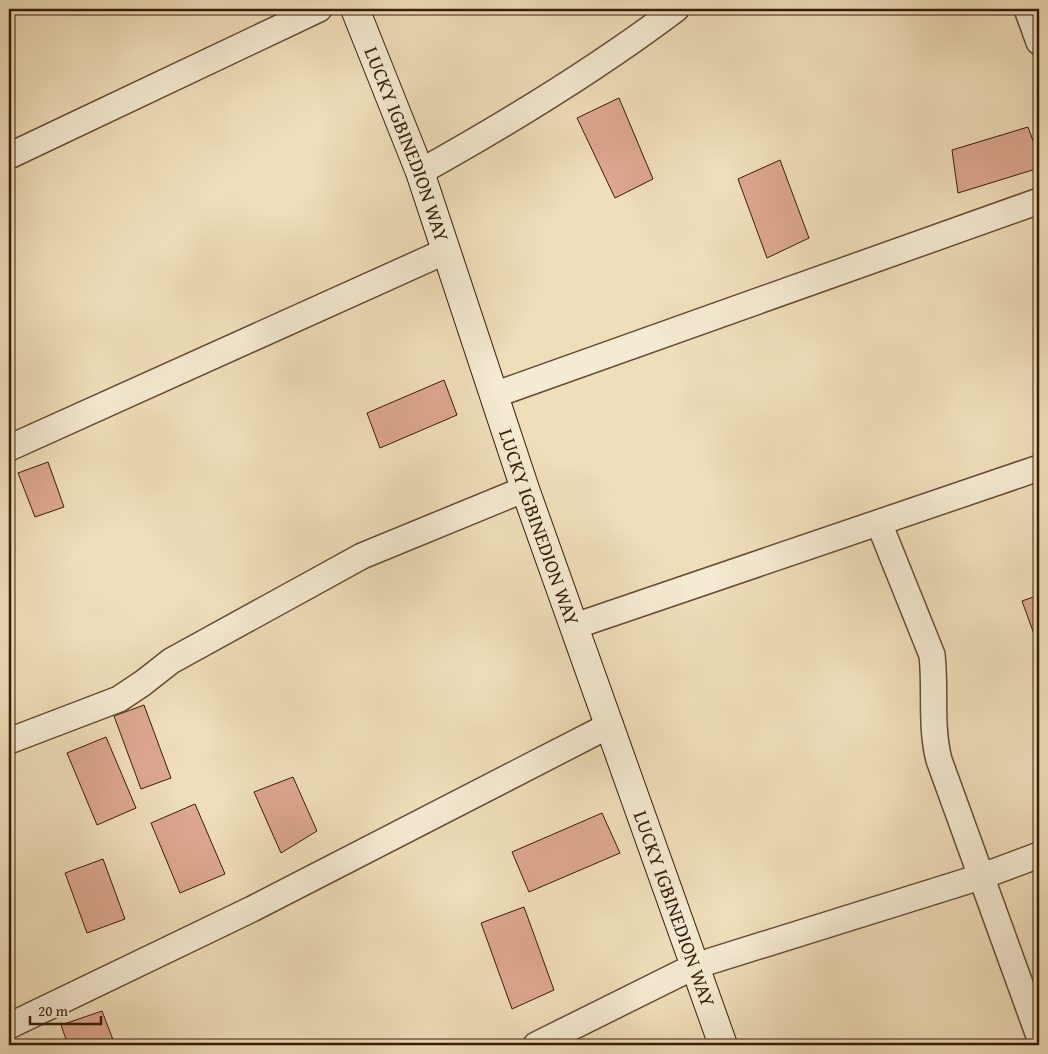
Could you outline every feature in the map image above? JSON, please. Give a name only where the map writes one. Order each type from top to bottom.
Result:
[{"type":"street","points":[[9,156],[319,9]]},
{"type":"street","name":"LUCKY IGBINEDION WAY","points":[[355,9],[420,172],[525,489],[723,1045]]},
{"type":"street","points":[[420,172],[501,126],[576,79],[676,9]]},
{"type":"street","points":[[1027,9],[1039,42]]},
{"type":"street","points":[[494,395],[1039,201]]},
{"type":"street","points":[[10,443],[446,251]]},
{"type":"street","points":[[575,626],[1039,468]]},
{"type":"street","points":[[9,742],[119,699],[143,684],[172,661],[362,556],[525,489]]},
{"type":"street","points":[[879,523],[932,655],[936,747],[980,877],[1039,1036]]},
{"type":"street","points":[[9,1026],[252,909],[610,725]]},
{"type":"street","points":[[536,1045],[694,966],[980,877],[1039,855]]},
{"type":"building","points":[[619,98],[653,179],[615,198],[577,118]]},
{"type":"building","points":[[1028,127],[1039,157],[1039,168],[958,193],[952,150]]},
{"type":"building","points":[[780,160],[809,238],[767,258],[738,179]]},
{"type":"building","points":[[444,380],[457,415],[380,448],[367,413]]},
{"type":"building","points":[[48,462],[64,507],[35,517],[18,473]]},
{"type":"building","points":[[1039,595],[1039,644],[1038,645],[1022,601]]},
{"type":"building","points":[[144,705],[171,778],[141,789],[114,716]]},
{"type":"building","points":[[106,737],[136,808],[97,825],[67,753]]},
{"type":"building","points":[[293,777],[317,831],[281,853],[254,792]]},
{"type":"building","points":[[195,804],[225,874],[180,893],[151,823]]},
{"type":"building","points":[[602,813],[620,853],[529,892],[512,852]]},
{"type":"building","points":[[103,859],[125,919],[87,933],[65,873]]},
{"type":"building","points":[[524,907],[554,990],[512,1009],[481,923]]},
{"type":"building","points":[[102,1011],[115,1045],[68,1045],[61,1025]]}]
